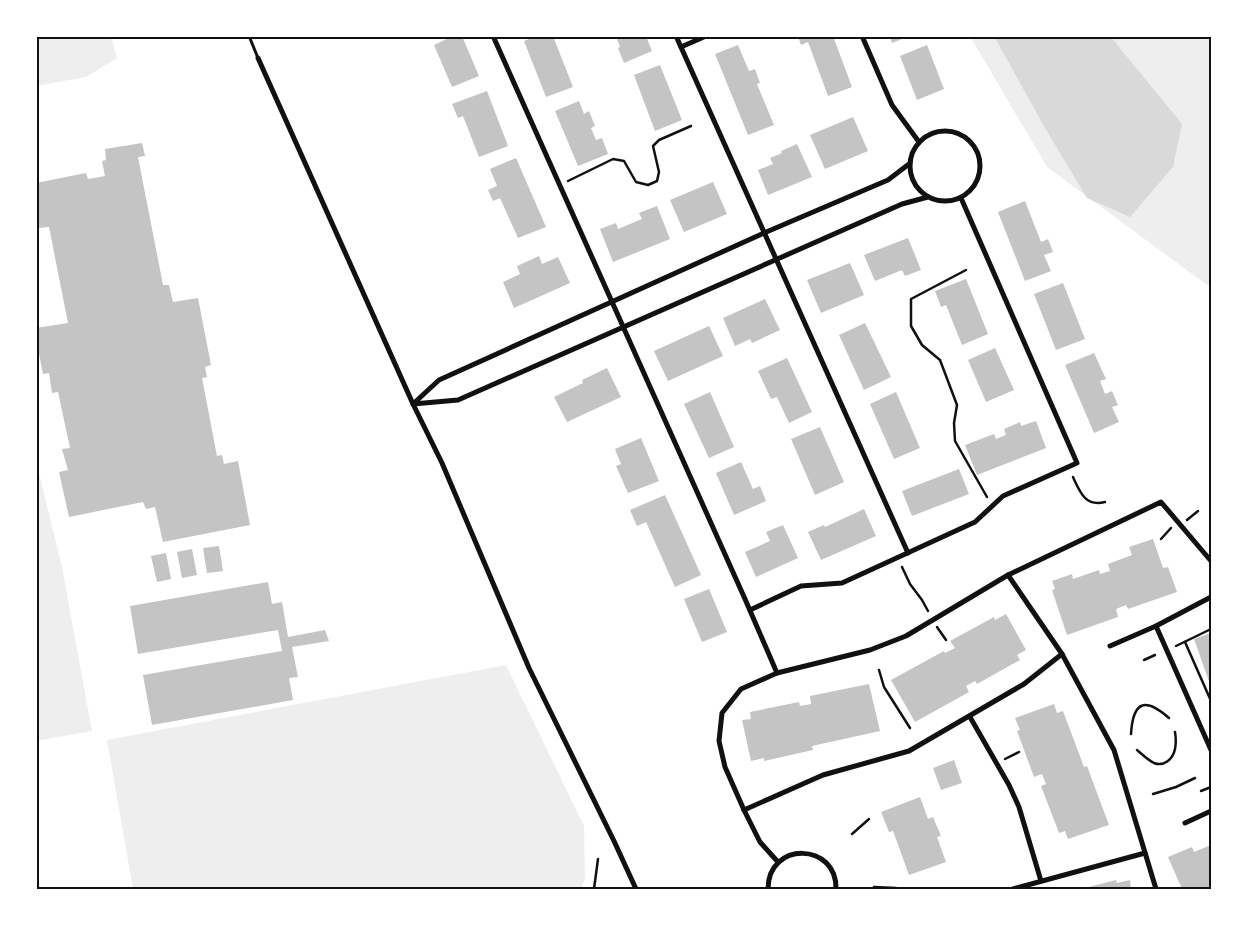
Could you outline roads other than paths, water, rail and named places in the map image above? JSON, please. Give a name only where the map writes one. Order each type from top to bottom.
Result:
[{"type":"street","points":[[493,36],[776,672]]},
{"type":"street","points":[[676,36],[908,553]]},
{"type":"street","points":[[680,47],[706,36]]},
{"type":"street","points":[[862,36],[892,105],[919,142]]},
{"type":"street","points":[[258,58],[413,404],[442,463],[529,668],[636,889]]},
{"type":"street","points":[[940,132],[957,133],[968,140],[975,148],[980,160],[979,173],[975,184],[961,198],[952,201],[940,201],[928,197],[913,182],[909,164],[912,152],[919,142],[928,135],[940,132]]},
{"type":"street","points":[[413,404],[439,380],[764,233],[888,180],[909,164]]},
{"type":"street","points":[[413,404],[458,400],[902,204],[928,197]]},
{"type":"street","points":[[750,610],[801,586],[842,583],[975,522],[1003,496],[1077,462],[961,198]]},
{"type":"street","points":[[778,862],[760,842],[744,810],[725,768],[719,741],[722,713],[741,689],[776,672],[870,650],[906,636],[1008,575],[1161,502],[1211,561]]},
{"type":"street","points":[[1008,575],[1062,654],[1114,750],[1156,889]]},
{"type":"street","points":[[1110,646],[1156,626],[1211,597]]},
{"type":"street","points":[[1156,626],[1211,750]]},
{"type":"street","points":[[744,810],[823,775],[909,751],[1024,684],[1062,654]]},
{"type":"street","points":[[970,717],[1009,785],[1019,807],[1041,881]]},
{"type":"street","points":[[1185,823],[1211,811]]},
{"type":"street","points":[[768,889],[771,871],[778,862],[792,854],[800,853],[809,853],[827,863],[834,872],[836,889]]},
{"type":"street","points":[[1013,889],[1145,853]]},
{"type":"lane","points":[[249,36],[258,58]]}]
